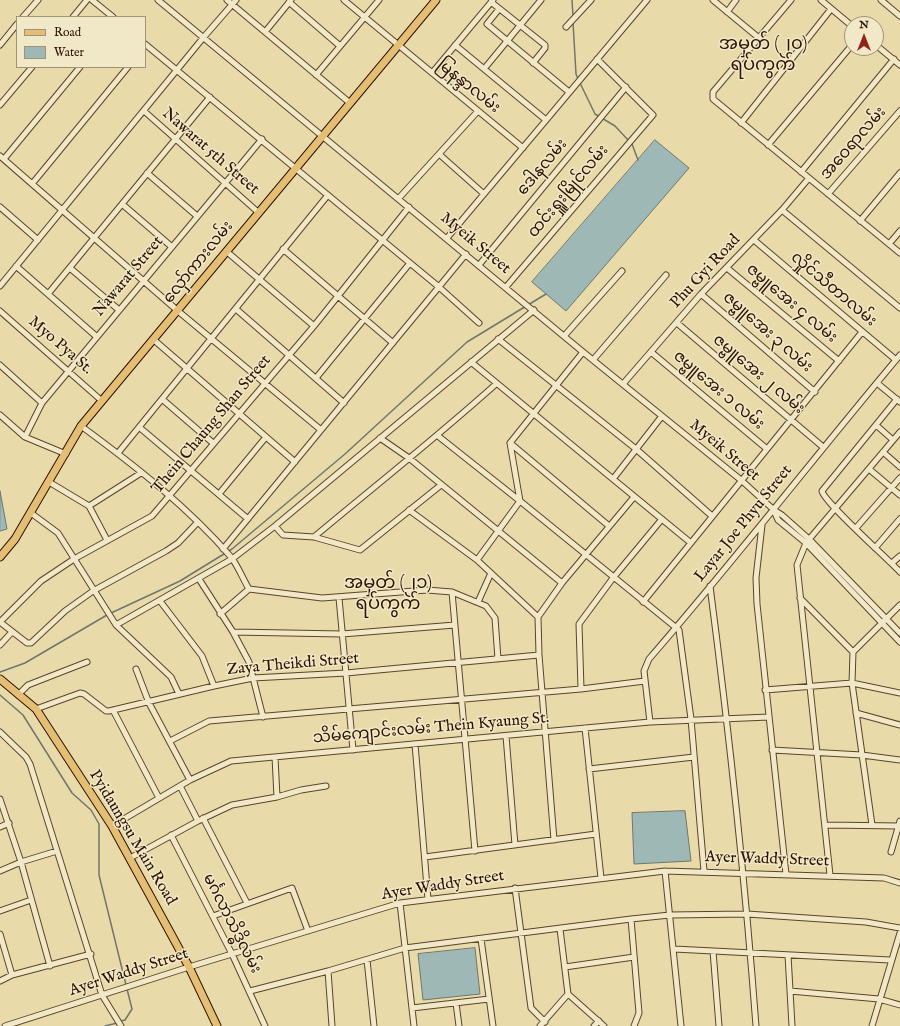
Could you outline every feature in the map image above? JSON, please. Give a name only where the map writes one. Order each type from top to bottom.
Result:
[{"type":"main road","name":"လှော်ကားလမ်း","points":[[0,557],[15,540],[81,426],[436,0]]},
{"type":"main road","name":"Pyidaungsu Main Road","points":[[0,679],[36,710],[112,826],[189,967],[218,1026]]},
{"type":"street","points":[[24,16],[38,0]]},
{"type":"street","points":[[74,16],[87,0]]},
{"type":"street","points":[[92,0],[112,16]]},
{"type":"street","name":"Myeik Street","points":[[158,0],[565,335],[583,352],[741,480],[774,510],[778,520],[807,541]]},
{"type":"street","points":[[227,0],[235,2],[264,32],[350,103]]},
{"type":"street","name":"မြနန္ဒာလမ်း","points":[[344,0],[523,148]]},
{"type":"street","points":[[316,75],[379,0]]},
{"type":"street","points":[[484,69],[541,0]]},
{"type":"street","points":[[566,27],[591,0]]},
{"type":"street","points":[[447,238],[647,0]]},
{"type":"street","points":[[713,0],[759,38]]},
{"type":"street","points":[[727,12],[736,0]]},
{"type":"street","points":[[791,0],[713,92],[713,99],[740,123],[900,253]]},
{"type":"street","points":[[821,0],[844,19]]},
{"type":"street","points":[[881,0],[900,16]]},
{"type":"street","points":[[264,32],[290,1],[340,46]]},
{"type":"street","points":[[432,73],[492,1],[499,9],[545,45],[545,48],[533,63]]},
{"type":"street","points":[[0,286],[235,2]]},
{"type":"street","points":[[740,123],[831,8]]},
{"type":"street","points":[[499,9],[487,24],[569,92]]},
{"type":"street","points":[[0,45],[16,25]]},
{"type":"street","points":[[455,45],[546,120]]},
{"type":"street","points":[[146,46],[262,139],[439,287],[479,323]]},
{"type":"street","points":[[884,51],[900,65]]},
{"type":"street","points":[[768,145],[844,55]]},
{"type":"street","points":[[597,59],[626,87]]},
{"type":"street","points":[[801,172],[894,59]]},
{"type":"street","points":[[0,105],[31,68]]},
{"type":"street","points":[[79,68],[2,157],[143,281],[321,430]]},
{"type":"street","points":[[32,184],[127,68]]},
{"type":"street","name":"ထင်းရှူးမြိုင်လမ်း","points":[[506,287],[653,115],[626,87]]},
{"type":"street","name":"ဒေါနလမ်း","points":[[479,265],[626,87]]},
{"type":"street","points":[[48,294],[210,97]]},
{"type":"street","name":"Nawarat 5th Street","points":[[144,111],[259,213]]},
{"type":"street","points":[[399,198],[478,111]]},
{"type":"street","name":"အဝေရာလမ်း","points":[[828,194],[900,111]]},
{"type":"street","name":"Nawarat Street","points":[[25,437],[42,403],[262,139]]},
{"type":"street","points":[[439,154],[484,194]]},
{"type":"street","points":[[860,221],[900,173]]},
{"type":"street","points":[[147,174],[197,216]]},
{"type":"street","name":"Phu Gyi Road","points":[[623,384],[701,294],[782,210],[809,178]]},
{"type":"street","points":[[118,453],[328,195]]},
{"type":"street","points":[[122,204],[172,247]]},
{"type":"street","points":[[0,206],[38,240]]},
{"type":"street","name":"Thein Chaung Shan Street","points":[[0,622],[41,581],[74,559],[152,516],[314,326],[409,207]]},
{"type":"street","points":[[782,210],[900,308]]},
{"type":"street","points":[[889,244],[900,231]]},
{"type":"street","name":"လှိုင်သီတာလမ်း","points":[[754,240],[896,360]]},
{"type":"street","points":[[283,249],[393,343]]},
{"type":"street","points":[[226,251],[314,326]]},
{"type":"street","points":[[223,550],[466,254]]},
{"type":"street","points":[[316,378],[410,263]]},
{"type":"street","points":[[16,266],[96,337]]},
{"type":"street","points":[[70,268],[119,310]]},
{"type":"street","name":"ဇမ္ဗူအေး ၄ လမ်း","points":[[727,268],[838,361]]},
{"type":"street","points":[[565,335],[622,271]]},
{"type":"street","points":[[593,360],[666,275]]},
{"type":"street","name":"ဇမ္ဗူအေး ၃ လမ်း","points":[[701,294],[815,392]]},
{"type":"street","points":[[236,309],[344,403]]},
{"type":"street","points":[[115,623],[160,601],[199,579],[275,526],[534,310]]},
{"type":"street","name":"Myo Pya St.","points":[[0,311],[102,401]]},
{"type":"street","name":"ဇမ္ဗူအေး ၂ လမ်း","points":[[677,323],[823,447]]},
{"type":"street","points":[[643,602],[790,420],[815,392],[862,332]]},
{"type":"street","points":[[498,339],[636,449],[712,516]]},
{"type":"street","points":[[154,340],[295,462]]},
{"type":"street","points":[[510,443],[535,414],[583,352]]},
{"type":"street","name":"ဇမ္ဗူအေး ၁ လမ်း","points":[[652,352],[767,449]]},
{"type":"street","name":"Layar Joe Phyu Street","points":[[650,722],[644,670],[649,659],[774,510],[823,447],[900,355]]},
{"type":"street","points":[[471,362],[691,543]]},
{"type":"street","points":[[0,365],[42,403]]},
{"type":"street","points":[[877,383],[898,400],[823,488],[823,495],[899,570]]},
{"type":"street","points":[[314,537],[409,458],[438,436],[496,384]]},
{"type":"street","points":[[162,399],[213,443]]},
{"type":"street","points":[[0,415],[25,437],[66,454]]},
{"type":"street","points":[[613,479],[662,416]]},
{"type":"street","points":[[830,875],[826,825],[809,686],[797,565],[807,541],[898,436],[876,425]]},
{"type":"street","points":[[81,426],[142,473],[197,523],[230,557],[249,589]]},
{"type":"street","points":[[139,427],[248,519]]},
{"type":"street","points":[[438,436],[613,578],[676,627],[680,634],[691,719],[704,871]]},
{"type":"street","points":[[219,494],[266,437]]},
{"type":"street","points":[[380,438],[409,458],[562,583]]},
{"type":"street","points":[[477,560],[520,501],[510,443]]},
{"type":"street","points":[[510,443],[609,526]]},
{"type":"street","points":[[883,452],[900,467]]},
{"type":"street","points":[[869,468],[900,495]]},
{"type":"street","points":[[88,506],[142,473]]},
{"type":"street","points":[[856,528],[900,478]]},
{"type":"street","points":[[49,482],[88,506],[107,540]]},
{"type":"street","points":[[275,526],[283,535],[314,537],[360,550],[441,485]]},
{"type":"street","points":[[554,840],[539,655],[538,617],[562,583],[634,497]]},
{"type":"street","points":[[409,510],[477,560],[538,617]]},
{"type":"street","points":[[31,512],[58,533],[102,605],[115,623],[171,677],[179,694]]},
{"type":"street","points":[[581,689],[579,624],[613,578],[662,519]]},
{"type":"street","points":[[875,548],[900,519]]},
{"type":"street","points":[[0,622],[27,644],[31,643],[65,612],[94,591],[166,552],[178,543],[197,523]]},
{"type":"street","points":[[762,524],[756,578],[768,716],[786,874]]},
{"type":"street","points":[[807,541],[900,633]]},
{"type":"street","points":[[807,541],[900,642]]},
{"type":"street","points":[[892,563],[900,556]]},
{"type":"street","points":[[478,602],[491,573]]},
{"type":"street","points":[[199,579],[220,614],[233,632],[249,662],[263,717]]},
{"type":"street","points":[[710,586],[727,717],[742,873],[748,914],[756,1026]]},
{"type":"street","points":[[220,614],[249,589],[322,598],[339,598],[427,590],[452,592],[486,606],[495,618],[498,659]]},
{"type":"street","points":[[452,592],[475,850]]},
{"type":"street","points":[[339,598],[352,750]]},
{"type":"street","points":[[800,598],[853,652]]},
{"type":"street","points":[[160,601],[202,656],[214,686]]},
{"type":"street","points":[[872,825],[852,683],[853,652],[900,605]]},
{"type":"street","points":[[233,632],[342,634],[455,625]]},
{"type":"street","points":[[0,645],[12,632]]},
{"type":"street","name":"Zaya Theikdi Street","points":[[113,710],[253,678],[346,673],[539,655]]},
{"type":"street","points":[[18,695],[28,685],[87,662]]},
{"type":"street","points":[[136,669],[149,703],[190,780]]},
{"type":"street","points":[[170,741],[209,721],[581,689],[645,681]]},
{"type":"street","points":[[766,690],[852,683],[900,694]]},
{"type":"street","points":[[36,710],[80,693],[84,694],[106,711],[113,710],[159,798]]},
{"type":"street","points":[[856,713],[900,725]]},
{"type":"street","name":"သိမ်ကျောင်းလမ်း Thein Kyaung St.","points":[[112,826],[190,780],[231,761],[650,722],[768,716]]},
{"type":"street","points":[[585,728],[601,878]]},
{"type":"street","points":[[0,732],[26,757],[30,764],[102,995],[121,1026]]},
{"type":"street","points":[[506,736],[515,845]]},
{"type":"street","points":[[415,744],[428,899]]},
{"type":"street","points":[[772,750],[862,755],[900,760]]},
{"type":"street","points":[[275,757],[277,797]]},
{"type":"street","points":[[589,769],[694,757]]},
{"type":"street","points":[[180,786],[247,903]]},
{"type":"street","points":[[130,858],[171,835],[232,805],[326,786]]},
{"type":"street","points":[[0,799],[21,862],[50,966]]},
{"type":"street","points":[[0,827],[8,823]]},
{"type":"street","points":[[826,825],[872,825],[899,823],[891,852]]},
{"type":"street","points":[[425,857],[596,834]]},
{"type":"street","name":"မင်္ဂလာသိဒ္ဓိလမ်း","points":[[171,835],[232,954],[265,1026]]},
{"type":"street","points":[[0,871],[21,862],[57,851]]},
{"type":"street","points":[[665,871],[681,1026]]},
{"type":"street","name":"Ayer Waddy Street","points":[[5,1026],[189,967],[400,903],[665,871],[830,875],[884,878],[900,882]]},
{"type":"street","points":[[213,916],[292,888],[308,931]]},
{"type":"street","points":[[515,888],[531,1008],[544,1022]]},
{"type":"street","points":[[0,910],[31,900]]},
{"type":"street","points":[[400,903],[414,1026]]},
{"type":"street","points":[[250,991],[328,971],[405,948],[560,930],[630,919],[670,915],[748,914],[866,922],[900,928]]},
{"type":"street","points":[[630,919],[639,1013],[634,1026]]},
{"type":"street","points":[[560,930],[568,994],[604,1026]]},
{"type":"street","points":[[872,1026],[890,960],[900,933]]},
{"type":"street","points":[[0,934],[12,975]]},
{"type":"street","points":[[481,939],[493,1026]]},
{"type":"street","points":[[674,949],[890,960]]},
{"type":"street","points":[[713,951],[719,1026]]},
{"type":"street","points":[[0,981],[12,975],[90,954]]},
{"type":"street","points":[[788,955],[792,1026]]},
{"type":"street","points":[[565,967],[634,957]]},
{"type":"street","points":[[367,960],[374,1026]]},
{"type":"street","points":[[328,971],[332,1026]]},
{"type":"street","points":[[790,991],[879,999],[900,1004]]},
{"type":"street","points":[[540,1026],[568,994]]},
{"type":"street","points":[[412,1008],[489,999]]},
{"type":"street","points":[[456,1003],[459,1026]]},
{"type":"street","points":[[594,1026],[598,1021]]},
{"type":"water","points":[[655,140],[689,168],[566,311],[532,282]]},
{"type":"water","points":[[0,491],[7,529],[0,531]]},
{"type":"water","points":[[685,811],[691,861],[634,864],[632,813]]},
{"type":"water","points":[[475,948],[480,994],[423,1000],[418,954]]},
{"type":"waterway","points":[[572,0],[573,16]]},
{"type":"waterway","points":[[573,22],[576,74],[578,79]]},
{"type":"waterway","points":[[580,83],[595,114],[615,126],[629,141]]},
{"type":"waterway","points":[[632,144],[638,160]]},
{"type":"waterway","points":[[111,613],[180,581],[232,549],[345,454],[467,342],[546,294]]},
{"type":"waterway","points":[[0,672],[25,663],[107,615]]},
{"type":"waterway","points":[[0,695],[23,715],[72,793],[91,810],[99,824],[99,875],[126,985]]},
{"type":"waterway","points":[[121,1021],[125,1020],[132,1009],[127,989]]},
{"type":"waterway","points":[[105,1026],[117,1023]]},
{"type":"district","name":"အမှတ် (၂၀) ရပ်ကွက်","points":[[763,55]]},
{"type":"district","name":"အမှတ် (၂၁) ရပ်ကွက်","points":[[388,594]]}]
